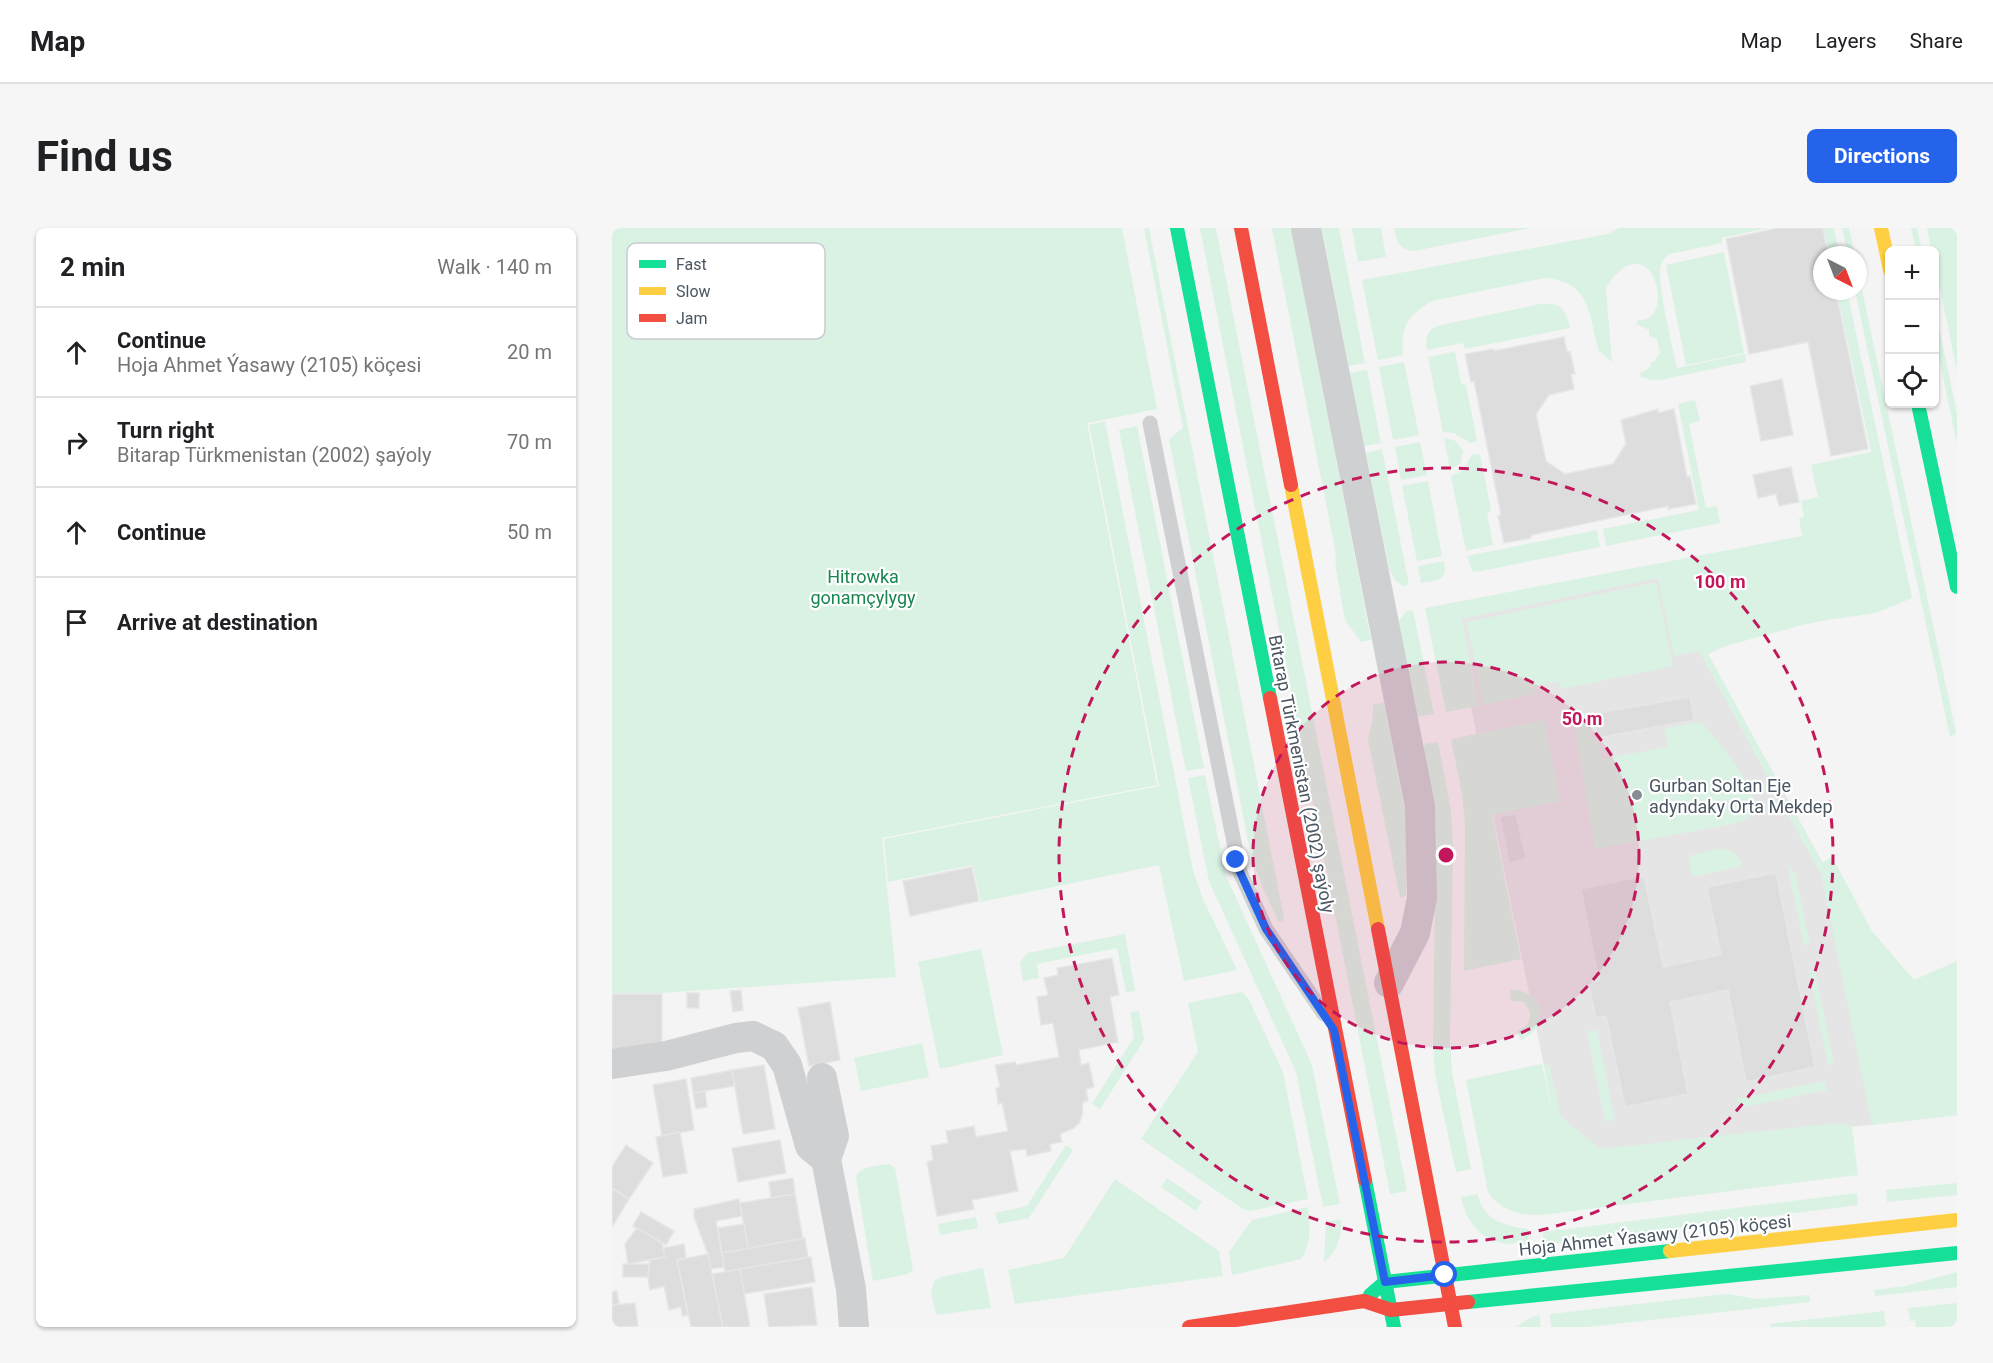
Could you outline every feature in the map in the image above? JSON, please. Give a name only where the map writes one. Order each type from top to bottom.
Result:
[{"type":"main road","name":"Bitarap Türkmenistan (2002) şaýoly","points":[[1177,228],[1394,1327]]},
{"type":"main road","points":[[1240,228],[1455,1327]]},
{"type":"main road","points":[[1881,228],[1885,247]]},
{"type":"main road","points":[[1919,408],[1957,587]]},
{"type":"main road","name":"Hoja Ahmet Ýasawy (2105) köçesi","points":[[1385,1282],[1957,1220]]},
{"type":"main road","points":[[1189,1327],[1364,1301],[1391,1310],[1957,1253]]},
{"type":"main road","points":[[1364,1301],[1385,1282]]},
{"type":"street","points":[[1306,228],[1420,806],[1422,898],[1415,933],[1389,983]]},
{"type":"street","points":[[612,1064],[666,1056],[736,1038],[753,1036],[774,1046],[787,1065],[810,1146],[826,1159]]},
{"type":"street","points":[[822,1078],[834,1137],[826,1159],[851,1289],[854,1327]]},
{"type":"lane","points":[[1150,423],[1240,872],[1266,929],[1334,1030]]},
{"type":"shaded area","name":"Gurban Soltan Eje adyndaky Orta Mekdep","points":[[1662,571],[1885,976],[1957,1062],[1957,1115],[1599,1156],[1555,1120],[1452,614]]},
{"type":"green space","name":"Hitrowka gonamçylygy","points":[[612,228],[1122,228],[1157,409],[1087,423],[1157,785],[882,838],[896,977],[661,993],[612,993]]},
{"type":"green space","points":[[1144,228],[1149,228],[1284,918],[1279,922],[1251,856],[1169,439],[1183,428]]},
{"type":"green space","points":[[1200,228],[1216,228],[1407,1191],[1390,1194]]},
{"type":"green space","points":[[1272,228],[1291,228],[1371,640],[1361,642],[1345,620],[1335,549]]},
{"type":"green space","points":[[1322,228],[1339,228],[1365,363],[1349,366]]},
{"type":"green space","points":[[1352,228],[1381,228],[1386,257],[1358,262]]},
{"type":"green space","points":[[1394,228],[1530,228],[1414,251],[1402,247]]},
{"type":"green space","points":[[1619,228],[1768,228],[1722,238],[1722,243],[1670,254],[1661,265],[1663,300],[1677,368],[1745,354],[1746,362],[1660,380],[1641,377],[1640,373],[1650,368],[1651,362],[1654,362],[1660,352],[1657,339],[1649,336],[1649,330],[1636,324],[1638,320],[1649,318],[1656,310],[1658,298],[1652,274],[1644,266],[1634,264],[1618,272],[1606,289],[1612,362],[1599,351],[1590,314],[1580,294],[1572,286],[1545,278],[1432,301],[1417,311],[1407,323],[1402,345],[1403,355],[1378,360],[1362,280],[1608,234]]},
{"type":"green space","points":[[1824,228],[1834,228],[1837,246],[1827,246]]},
{"type":"green space","points":[[1842,228],[1849,228],[1853,246],[1846,246]]},
{"type":"green space","points":[[1911,228],[1917,228],[1921,246],[1915,246]]},
{"type":"green space","points":[[1927,228],[1957,228],[1957,371],[1939,284],[1939,246],[1930,246]]},
{"type":"green space","points":[[1724,252],[1744,353],[1686,365],[1666,265]]},
{"type":"green space","points":[[1839,300],[1849,300],[1912,598],[1876,613],[1802,625],[1726,646],[1708,654],[1783,791],[1777,794],[1699,651],[1674,656],[1658,578],[1462,619],[1479,706],[1446,712],[1425,608],[1802,536],[1799,518],[1804,517],[1801,501],[1818,497],[1811,465],[1871,452]]},
{"type":"green space","points":[[1857,300],[1864,300],[1885,398],[1885,408],[1887,408],[1956,733],[1950,737]]},
{"type":"green space","points":[[1540,304],[1553,304],[1561,308],[1567,316],[1570,328],[1465,349],[1463,343],[1427,350],[1427,336],[1437,326]]},
{"type":"green space","points":[[1939,327],[1957,414],[1957,444],[1939,357]]},
{"type":"green space","points":[[1455,352],[1461,383],[1466,385],[1477,441],[1470,443],[1454,433],[1443,432],[1428,357]]},
{"type":"green space","points":[[1404,362],[1419,435],[1393,440],[1379,367]]},
{"type":"green space","points":[[1367,370],[1381,443],[1364,446],[1350,373]]},
{"type":"green space","points":[[1695,400],[1700,421],[1689,424],[1706,508],[1717,506],[1720,523],[1606,546],[1603,529],[1699,510],[1678,404]]},
{"type":"green space","points":[[1105,421],[1193,870],[1203,899],[1237,970],[1184,981],[1159,865],[981,902],[973,865],[888,882],[884,839],[1159,786],[1089,425]]},
{"type":"green space","points":[[1137,426],[1204,768],[1186,771],[1119,430]]},
{"type":"green space","points":[[1444,438],[1456,441],[1463,451],[1461,463],[1450,470]]},
{"type":"green space","points":[[1420,442],[1427,475],[1401,480],[1395,447]]},
{"type":"green space","points":[[1382,449],[1409,585],[1403,586],[1395,580],[1389,569],[1366,453]]},
{"type":"green space","points":[[1480,454],[1491,510],[1487,514],[1493,545],[1466,551],[1451,476],[1462,471],[1472,455]]},
{"type":"green space","points":[[1428,481],[1442,556],[1417,561],[1402,486]]},
{"type":"green space","points":[[1597,530],[1600,547],[1476,572],[1472,571],[1467,556]]},
{"type":"green space","points":[[1444,561],[1444,573],[1440,579],[1421,583],[1418,566]]},
{"type":"green space","points":[[1656,582],[1673,666],[1561,689],[1559,681],[1534,686],[1536,694],[1483,705],[1467,622]]},
{"type":"green space","points":[[1413,610],[1434,714],[1416,717],[1399,621],[1406,612]]},
{"type":"green space","points":[[1384,702],[1406,815],[1406,896],[1400,898],[1368,740],[1373,705]]},
{"type":"green space","points":[[1587,713],[1593,741],[1598,740],[1602,759],[1668,747],[1665,728],[1700,722],[1715,737],[1743,776],[1754,800],[1754,811],[1747,819],[1733,824],[1595,849],[1573,715]]},
{"type":"green space","points":[[1544,720],[1560,801],[1492,815],[1521,959],[1464,971],[1465,825],[1462,794],[1451,739]]},
{"type":"green space","points":[[1438,742],[1451,810],[1453,846],[1450,1042],[1452,1072],[1471,1169],[1456,1172],[1435,1075],[1433,1043],[1436,827],[1423,748],[1425,744]]},
{"type":"green space","points":[[1205,775],[1226,876],[1312,1065],[1340,1204],[1323,1207],[1296,1072],[1209,881],[1188,778]]},
{"type":"green space","points":[[1794,812],[1822,863],[1832,857],[1872,931],[1914,980],[1957,961],[1957,1115],[1872,1125],[1821,874],[1788,815]],"holes":[[[1835,886],[1885,976],[1930,1030],[1884,976]]]},
{"type":"green space","points":[[1719,849],[1734,853],[1742,866],[1692,877],[1688,856]]},
{"type":"green space","points":[[1787,863],[1795,874],[1810,944],[1804,946]]},
{"type":"green space","points":[[1125,934],[1135,991],[1126,992],[1117,948],[1037,964],[1039,978],[1023,981],[1020,963],[1027,953]]},
{"type":"green space","points":[[981,949],[1003,1055],[940,1069],[918,962]]},
{"type":"green space","points":[[1815,970],[1834,1064],[1828,1065],[1809,971]]},
{"type":"green space","points":[[1510,990],[1522,991],[1531,995],[1540,1010],[1537,1027],[1520,1040],[1517,1030],[1527,1024],[1530,1012],[1524,1002],[1511,1001]]},
{"type":"green space","points":[[1242,992],[1248,998],[1283,1072],[1308,1199],[1250,1211],[1243,1209],[1141,1139],[1198,1052],[1188,1003]]},
{"type":"green space","points":[[1139,1011],[1144,1040],[1100,1109],[1092,1104],[1134,1037],[1130,1012]]},
{"type":"green space","points":[[1597,1030],[1615,1120],[1605,1122],[1587,1032]]},
{"type":"green space","points":[[922,1043],[929,1077],[861,1091],[854,1058]]},
{"type":"green space","points":[[1542,1064],[1552,1112],[1544,1064],[1550,1067],[1561,1117],[1600,1149],[1838,1123],[1852,1126],[1858,1175],[1541,1215],[1511,1211],[1498,1203],[1488,1192],[1466,1080]]},
{"type":"green space","points":[[1825,1081],[1827,1090],[1739,1108],[1737,1099]]},
{"type":"green space","points":[[1066,1145],[1073,1150],[1029,1218],[998,1224],[995,1213],[1027,1206]]},
{"type":"green space","points":[[889,1164],[895,1168],[913,1270],[908,1274],[873,1281],[856,1177],[865,1169]]},
{"type":"green space","points":[[1167,1178],[1202,1202],[1196,1211],[1161,1187]]},
{"type":"green space","points":[[1115,1179],[1219,1251],[1223,1276],[1015,1304],[1008,1270],[1064,1258]]},
{"type":"green space","points":[[1957,1183],[1957,1195],[1887,1202],[1886,1190]]},
{"type":"green space","points":[[1857,1193],[1858,1205],[1544,1245],[1543,1232]]},
{"type":"green space","points":[[1478,1194],[1480,1203],[1490,1216],[1511,1226],[1528,1229],[1530,1245],[1498,1242],[1476,1229],[1463,1206],[1461,1197]]},
{"type":"green space","points":[[1308,1207],[1309,1240],[1301,1259],[1232,1275],[1229,1252],[1252,1220]]},
{"type":"green space","points":[[976,1217],[978,1228],[940,1235],[938,1224]]},
{"type":"green space","points":[[1341,1219],[1338,1243],[1333,1253],[1324,1262],[1326,1222]]},
{"type":"green space","points":[[983,1268],[991,1308],[936,1315],[931,1292],[934,1281],[942,1277]]},
{"type":"green space","points":[[1957,1272],[1957,1287],[1875,1296],[1874,1290],[1905,1286]]},
{"type":"green space","points":[[1726,1294],[1758,1299],[1810,1295],[1810,1302],[1588,1327],[1551,1327],[1550,1314]]},
{"type":"green space","points":[[1957,1303],[1957,1327],[1916,1327],[1915,1320],[1910,1321],[1908,1308]]},
{"type":"green space","points":[[1884,1311],[1886,1325],[1882,1327],[1771,1327],[1770,1324]]},
{"type":"green space","points":[[1539,1315],[1541,1327],[1515,1327],[1530,1318]]},
{"type":"building","points":[[1778,228],[1823,228],[1826,246],[1813,246],[1813,300],[1838,300],[1868,449],[1831,456],[1808,342],[1749,354],[1726,239]]},
{"type":"building","points":[[1564,337],[1575,374],[1571,374],[1574,389],[1549,395],[1536,414],[1546,461],[1565,474],[1613,464],[1626,444],[1621,420],[1658,409],[1658,413],[1674,409],[1687,477],[1690,476],[1696,504],[1668,509],[1668,506],[1531,535],[1531,538],[1504,543],[1498,516],[1501,515],[1474,381],[1471,382],[1465,354],[1493,349],[1494,351]]},
{"type":"building","points":[[1782,379],[1793,435],[1761,441],[1750,386]]},
{"type":"building","points":[[1791,467],[1799,502],[1779,506],[1776,494],[1758,498],[1753,475]]},
{"type":"building","points":[[1690,697],[1694,720],[1597,738],[1593,714]]},
{"type":"building","points":[[1516,814],[1526,859],[1509,863],[1500,817]]},
{"type":"building","points":[[972,867],[979,901],[910,916],[903,881]]},
{"type":"building","points":[[1776,873],[1815,1067],[1746,1082],[1728,990],[1670,1002],[1688,1094],[1625,1107],[1606,1016],[1596,1018],[1588,982],[1599,980],[1581,889],[1644,876],[1663,967],[1721,955],[1707,887]]},
{"type":"building","points":[[1112,958],[1119,995],[1110,997],[1118,1042],[1079,1050],[1081,1065],[1089,1063],[1094,1087],[1086,1089],[1088,1101],[1083,1102],[1079,1123],[1074,1128],[1060,1134],[1062,1142],[1050,1144],[1051,1151],[1027,1156],[1026,1149],[1010,1151],[1018,1191],[972,1200],[974,1209],[937,1216],[927,1162],[933,1160],[931,1146],[948,1143],[946,1131],[974,1126],[976,1137],[1008,1131],[1002,1103],[998,1104],[996,1088],[1000,1087],[995,1065],[1015,1062],[1016,1065],[1059,1057],[1053,1023],[1041,1025],[1037,997],[1048,995],[1044,978],[1058,975],[1057,968]]},
{"type":"building","points":[[741,990],[743,1010],[733,1012],[730,991]]},
{"type":"building","points":[[687,993],[699,993],[699,1008],[687,1008]]},
{"type":"building","points":[[612,994],[662,994],[662,1049],[612,1049]]},
{"type":"building","points":[[830,1002],[840,1060],[809,1066],[798,1008]]},
{"type":"building","points":[[764,1065],[775,1129],[743,1134],[732,1070]]},
{"type":"building","points":[[732,1070],[735,1086],[693,1093],[691,1078]]},
{"type":"building","points":[[686,1079],[694,1130],[662,1136],[653,1085]]},
{"type":"building","points":[[705,1091],[707,1107],[696,1109],[693,1093]]},
{"type":"building","points":[[680,1132],[687,1173],[663,1177],[656,1137]]},
{"type":"building","points":[[780,1140],[786,1173],[738,1182],[732,1148]]},
{"type":"building","points":[[626,1145],[653,1163],[629,1199],[612,1188],[612,1167]]},
{"type":"building","points":[[793,1178],[795,1194],[771,1198],[769,1182]]},
{"type":"building","points":[[612,1188],[629,1199],[612,1227]]},
{"type":"building","points":[[795,1194],[803,1239],[748,1249],[740,1203]]},
{"type":"building","points":[[739,1199],[742,1216],[716,1221],[724,1267],[710,1269],[708,1254],[694,1217],[694,1209]]},
{"type":"building","points":[[641,1212],[674,1231],[666,1245],[633,1226]]},
{"type":"building","points":[[744,1224],[748,1249],[722,1253],[718,1228]]},
{"type":"building","points":[[637,1228],[662,1243],[665,1257],[628,1264],[625,1244]]},
{"type":"building","points":[[805,1238],[808,1257],[725,1272],[722,1253]]},
{"type":"building","points":[[684,1244],[686,1258],[677,1260],[688,1315],[682,1316],[681,1307],[669,1310],[664,1286],[650,1290],[648,1279],[650,1260],[665,1257],[663,1248]]},
{"type":"building","points":[[708,1254],[723,1327],[691,1327],[677,1260]]},
{"type":"building","points":[[811,1257],[815,1282],[744,1294],[740,1269]]},
{"type":"building","points":[[623,1264],[649,1264],[648,1277],[623,1277]]},
{"type":"building","points":[[740,1269],[750,1327],[723,1327],[712,1274]]},
{"type":"building","points":[[812,1287],[817,1325],[769,1327],[764,1294]]},
{"type":"building","points":[[617,1291],[619,1304],[612,1305],[612,1292]]},
{"type":"building","points":[[635,1303],[638,1326],[612,1327],[612,1305]]},
{"type":"traffic: fast","points":[[1177,228],[1270,698]]},
{"type":"traffic: fast","points":[[1919,408],[1957,587]]},
{"type":"traffic: fast","points":[[1365,1180],[1394,1327]]},
{"type":"traffic: fast","points":[[1370,1295],[1385,1282],[1670,1251]]},
{"type":"traffic: fast","points":[[1468,1302],[1957,1253]]},
{"type":"traffic: slow","points":[[1881,228],[1885,247]]},
{"type":"traffic: slow","points":[[1291,485],[1378,929]]},
{"type":"traffic: slow","points":[[1670,1251],[1957,1220]]},
{"type":"traffic: jam","points":[[1241,228],[1291,485]]},
{"type":"traffic: jam","points":[[1270,698],[1365,1180]]},
{"type":"traffic: jam","points":[[1378,929],[1455,1327]]},
{"type":"traffic: jam","points":[[1189,1327],[1364,1301],[1391,1310],[1468,1302]]},
{"type":"place","name":"Gurban Soltan Eje adyndaky Orta Mekdep","points":[[1637,795]]},
{"type":"route","points":[[1236,860],[1266,929],[1334,1030],[1385,1282],[1445,1275]]}]
